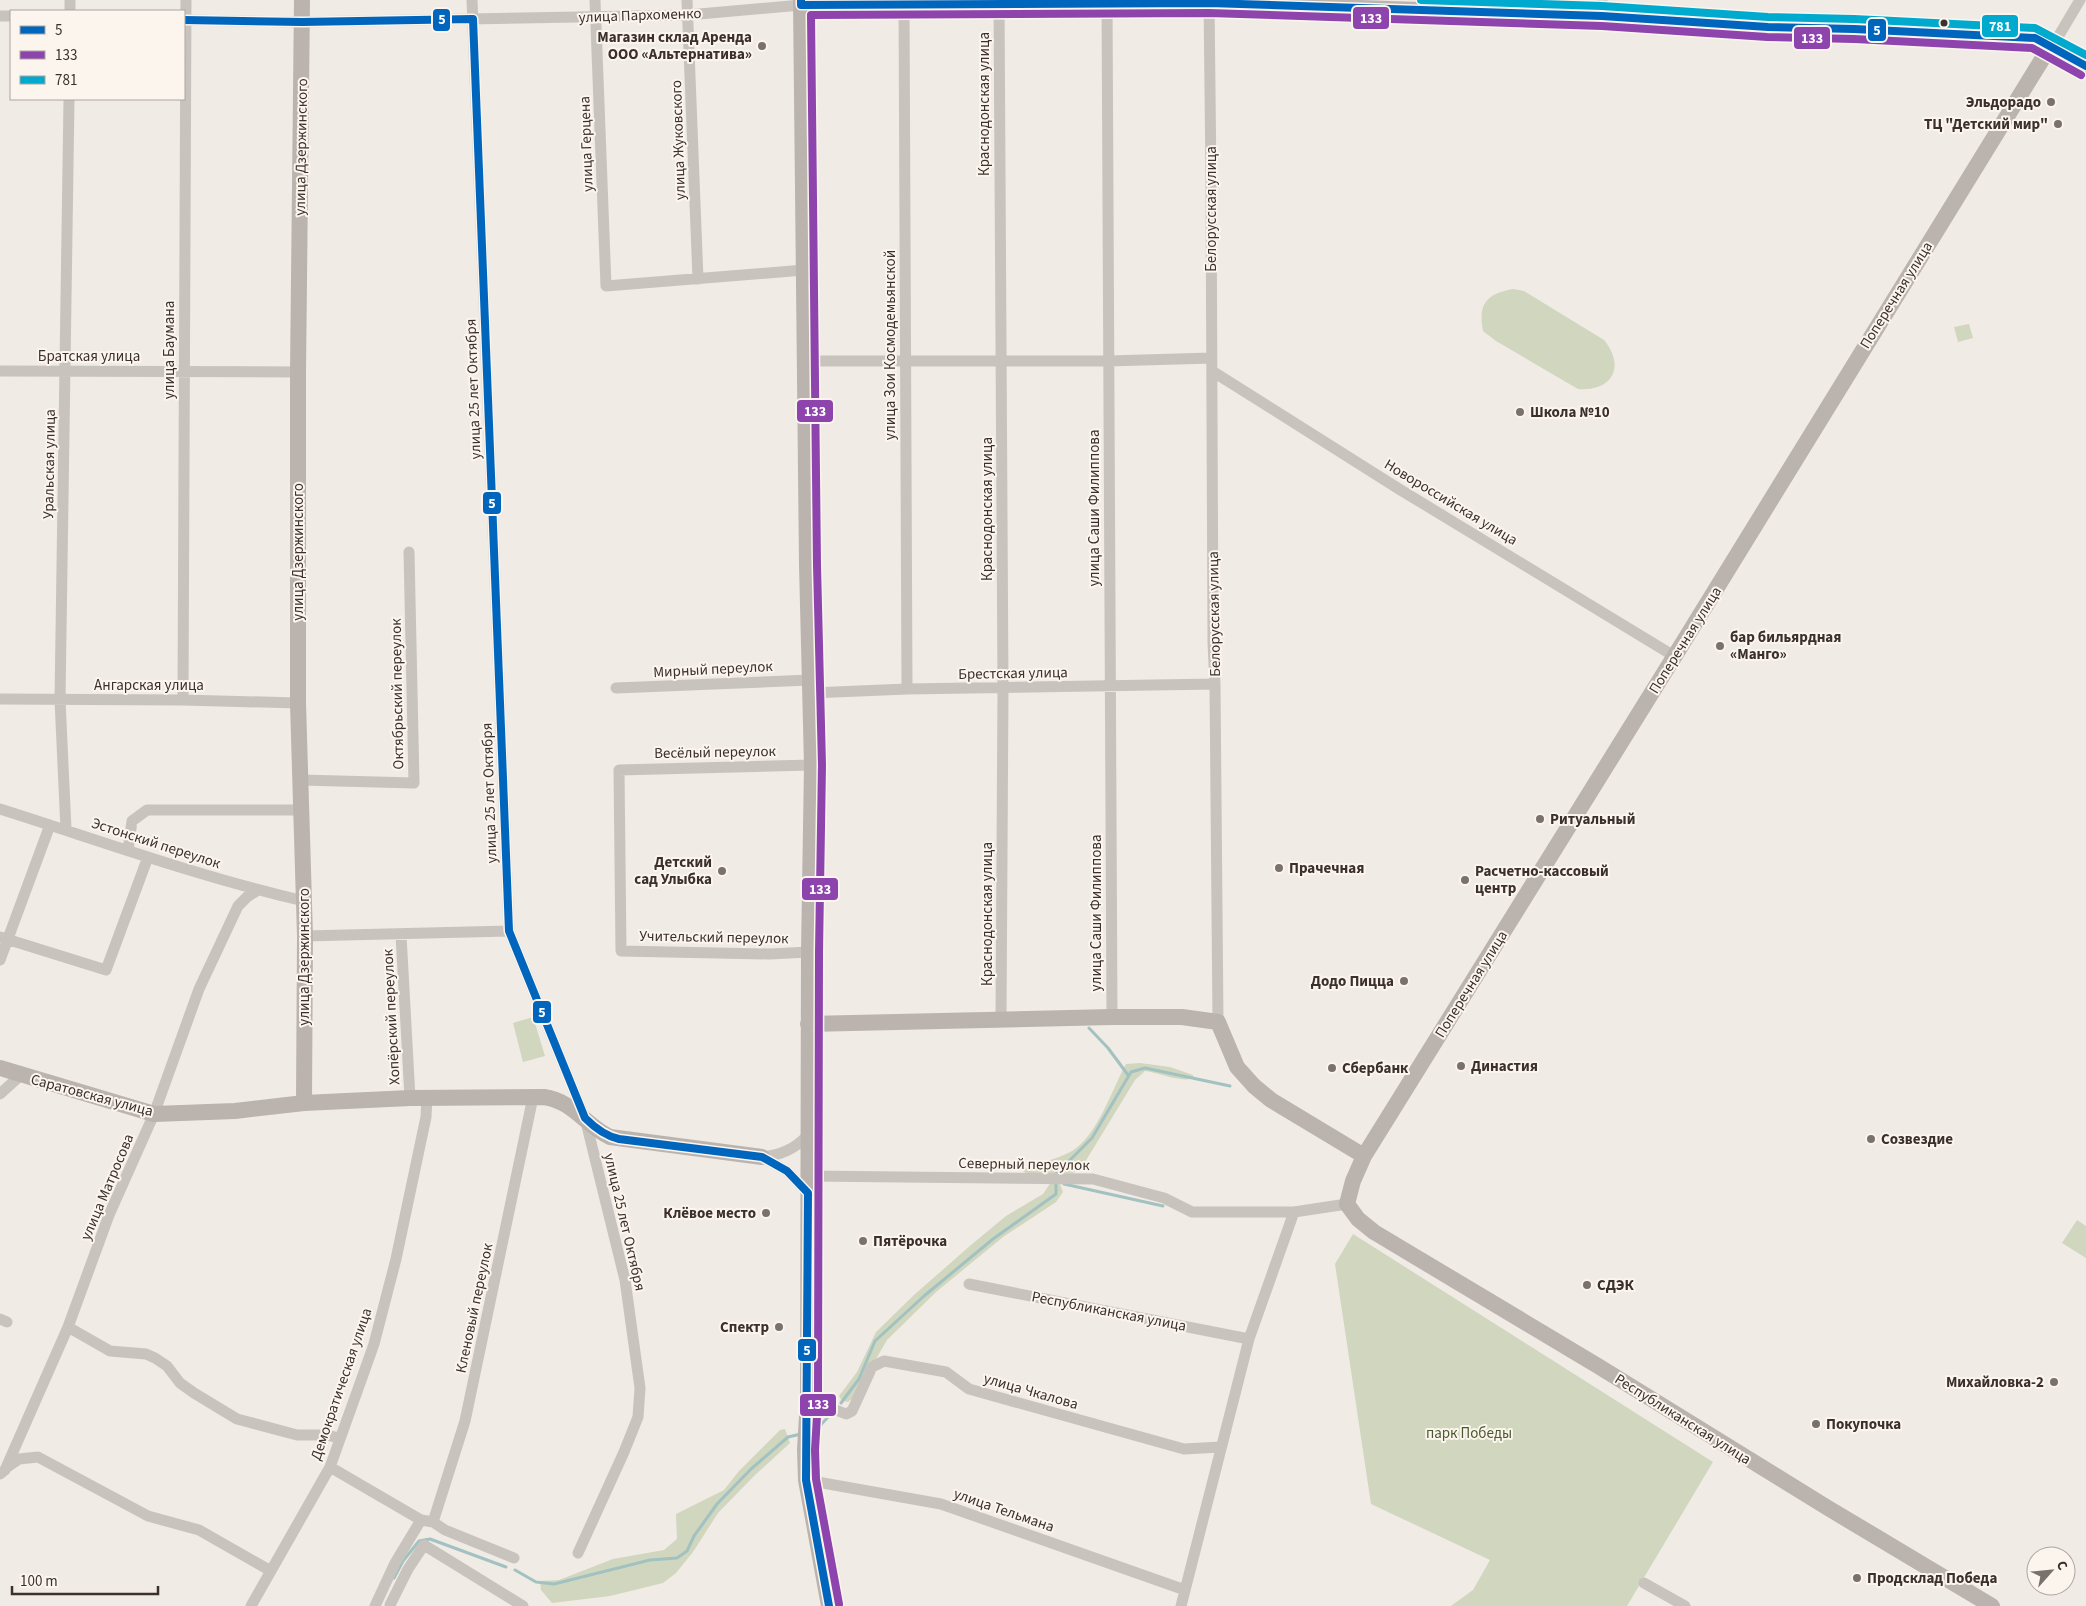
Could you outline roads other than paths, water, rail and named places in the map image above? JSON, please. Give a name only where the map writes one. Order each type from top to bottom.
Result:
[{"type":"street","name":"улица Баумана","points":[[185,20],[186,0]]},
{"type":"street","name":"улица Дзержинского","points":[[302,0],[298,372],[298,703],[305,936],[304,1103]]},
{"type":"street","name":"улица 25 лет Октября","points":[[472,0],[510,931],[585,1118],[625,1280],[640,1388],[638,1417],[578,1553]]},
{"type":"street","name":"улица Герцена","points":[[595,0],[606,286],[698,279]]},
{"type":"street","name":"улица Жуковского","points":[[687,0],[698,279]]},
{"type":"street","points":[[2052,47],[2080,0]]},
{"type":"street","name":"Краснодонская улица","points":[[999,1],[1003,688],[1001,1019]]},
{"type":"street","name":"улица Саши Филиппова","points":[[1107,1],[1112,1016]]},
{"type":"street","name":"улица Пархоменко","points":[[185,20],[302,22],[688,15],[801,2],[1209,1],[1602,8],[1768,28],[1854,29],[2035,38],[2086,66]]},
{"type":"street","name":"Белорусская улица","points":[[1209,1],[1213,633],[1218,1022],[1238,1067],[1254,1086],[1271,1100],[1364,1156]]},
{"type":"street","points":[[801,2],[804,361],[812,765],[808,952],[808,1399],[805,1450],[806,1480],[829,1606]]},
{"type":"street","name":"улица Зои Космодемьянской","points":[[904,2],[907,689]]},
{"type":"street","name":"Поперечная улица","points":[[1347,1204],[1353,1181],[1364,1156],[2042,58],[2052,47]]},
{"type":"street","name":"Уральская улица","points":[[66,829],[60,700],[69,100]]},
{"type":"street","name":"улица Баумана","points":[[182,700],[185,100]]},
{"type":"street","points":[[698,279],[804,270]]},
{"type":"street","points":[[804,361],[1108,362],[1212,358]]},
{"type":"street","name":"Братская улица","points":[[0,371],[298,372]]},
{"type":"street","name":"Новороссийская улица","points":[[1212,371],[1674,656]]},
{"type":"street","name":"Октябрьский переулок","points":[[301,780],[414,783],[409,552]]},
{"type":"street","name":"Брестская улица","points":[[811,687],[907,689],[1215,684]]},
{"type":"street","name":"Мирный переулок","points":[[616,688],[811,687]]},
{"type":"street","name":"Ангарская улица","points":[[0,699],[298,703]]},
{"type":"street","name":"Весёлый переулок","points":[[619,770],[812,765]]},
{"type":"street","name":"Учительский переулок","points":[[619,770],[621,950],[770,954],[808,952]]},
{"type":"street","name":"Эстонский переулок","points":[[0,809],[66,829],[148,858],[258,890],[304,901]]},
{"type":"street","points":[[128,850],[132,821],[147,810],[301,810]]},
{"type":"street","points":[[0,960],[3,938],[50,825]]},
{"type":"street","points":[[3,938],[106,970],[148,858]]},
{"type":"street","name":"улица Матросова","points":[[2,1472],[68,1327],[110,1215],[154,1114],[199,989],[231,917],[247,897],[258,890]]},
{"type":"street","points":[[305,936],[510,931]]},
{"type":"street","name":"Хопёрский переулок","points":[[402,935],[418,1097]]},
{"type":"street","points":[[808,1024],[1112,1016],[1182,1017],[1218,1022]]},
{"type":"street","name":"Саратовская улица","points":[[0,1068],[154,1114],[235,1111],[304,1103],[418,1097],[553,1098],[585,1118],[602,1133],[610,1137],[762,1157]]},
{"type":"street","points":[[0,1094],[21,1075]]},
{"type":"street","name":"Демократическая улица","points":[[251,1606],[330,1467],[374,1344],[394,1269],[426,1116],[418,1097]]},
{"type":"street","name":"Кленовый переулок","points":[[433,1522],[465,1421],[533,1097]]},
{"type":"street","points":[[762,1157],[775,1156],[786,1152],[799,1144],[808,1135]]},
{"type":"street","points":[[762,1157],[787,1171],[808,1193]]},
{"type":"street","name":"Северный переулок","points":[[808,1176],[1093,1179],[1164,1198],[1192,1212],[1294,1212],[1347,1204]]},
{"type":"street","name":"Республиканская улица","points":[[1347,1204],[1358,1219],[1374,1232],[1992,1606]]},
{"type":"street","points":[[1181,1606],[1249,1339],[1294,1212]]},
{"type":"street","name":"Республиканская улица","points":[[970,1284],[1249,1339]]},
{"type":"street","points":[[68,1327],[110,1351],[146,1354],[155,1358],[167,1366],[180,1383],[237,1419],[297,1435],[327,1435],[339,1438]]},
{"type":"street","name":"улица Чкалова","points":[[808,1399],[846,1414],[852,1411],[872,1367],[884,1361],[946,1372],[969,1389],[1184,1449],[1221,1448]]},
{"type":"street","points":[[2,1472],[19,1459],[38,1457],[148,1516],[199,1530],[271,1571]]},
{"type":"street","points":[[330,1467],[421,1520],[433,1522],[445,1530],[514,1558]]},
{"type":"street","name":"улица Тельмана","points":[[806,1480],[941,1504],[1185,1590]]},
{"type":"street","points":[[375,1606],[395,1563],[421,1520]]},
{"type":"street","points":[[390,1605],[408,1569],[424,1545],[523,1606]]},
{"type":"street","points":[[1644,1583],[1685,1606]]},
{"type":"waterway","points":[[1089,1028],[1108,1048],[1128,1075]]},
{"type":"waterway","points":[[1056,1174],[1092,1138],[1131,1072],[1145,1068],[1230,1086]]},
{"type":"waterway","points":[[841,1403],[859,1379],[875,1341],[924,1296],[993,1239],[1056,1194],[1056,1183]]},
{"type":"waterway","points":[[1064,1184],[1163,1206]]},
{"type":"waterway","points":[[815,1431],[829,1416]]},
{"type":"waterway","points":[[515,1570],[536,1582],[554,1584],[650,1560],[677,1558],[687,1551],[694,1536],[717,1504],[751,1469],[788,1437],[801,1434]]},
{"type":"waterway","points":[[394,1578],[403,1561],[419,1541],[430,1539],[506,1567]]},
{"type":"place","name":"Магазин склад Аренда ООО «Альтернатива»","points":[[762,46]]},
{"type":"place","name":"Эльдорадо","points":[[2051,102]]},
{"type":"place","name":"ТЦ \"Детский мир\"","points":[[2058,124]]},
{"type":"place","name":"Школа №10","points":[[1520,412]]},
{"type":"place","name":"бар бильярдная «Манго»","points":[[1720,646]]},
{"type":"place","name":"Ритуальный","points":[[1540,819]]},
{"type":"place","name":"Прачечная","points":[[1279,868]]},
{"type":"place","name":"Детский сад Улыбка","points":[[722,871]]},
{"type":"place","name":"Расчетно-кассовый центр","points":[[1465,880]]},
{"type":"place","name":"Додо Пицца","points":[[1404,981]]},
{"type":"place","name":"Династия","points":[[1461,1066]]},
{"type":"place","name":"Сбербанк","points":[[1332,1068]]},
{"type":"place","name":"Созвездие","points":[[1871,1139]]},
{"type":"place","name":"Клёвое место","points":[[766,1213]]},
{"type":"place","name":"Пятёрочка","points":[[863,1241]]},
{"type":"place","name":"СДЭК","points":[[1587,1285]]},
{"type":"place","name":"Спектр","points":[[779,1327]]},
{"type":"place","name":"Михайловка-2","points":[[2054,1382]]},
{"type":"place","name":"Покупочка","points":[[1816,1424]]},
{"type":"place","name":"Продсклад Победа","points":[[1857,1578]]},
{"type":"park label","name":"парк Победы","points":[[1469,1433]]}]
